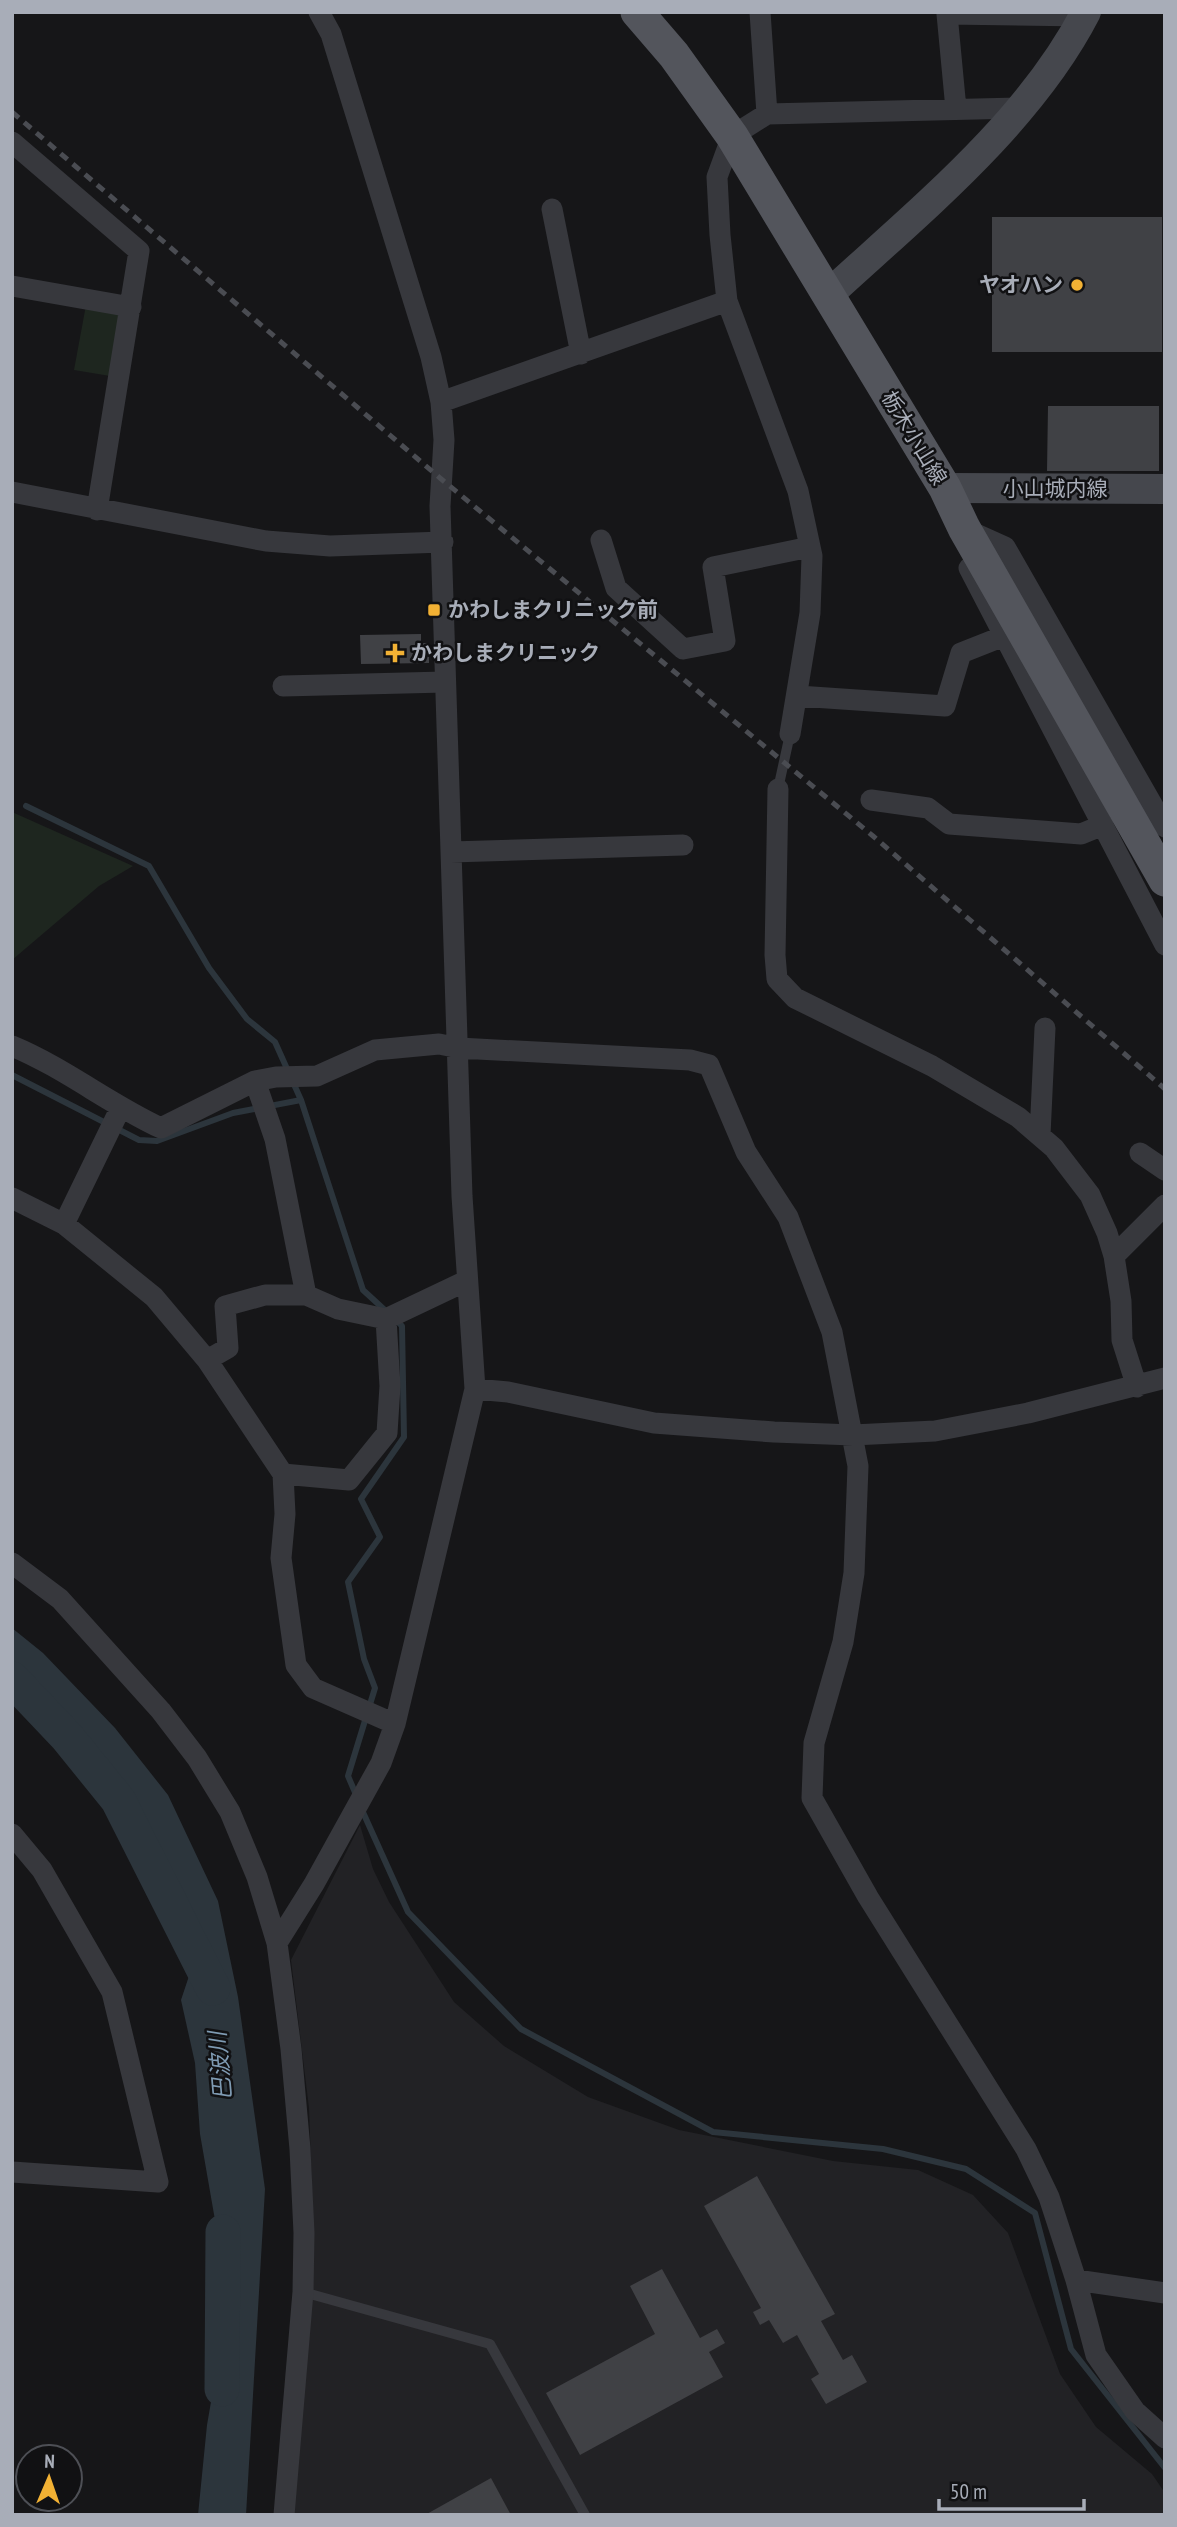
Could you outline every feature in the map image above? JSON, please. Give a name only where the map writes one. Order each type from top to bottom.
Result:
[{"type":"main road","name":"栃木小山線","points":[[637,12],[674,55],[732,136],[945,488],[964,528],[1165,880]]},
{"type":"street","points":[[277,1943],[314,1884],[381,1763],[395,1724],[475,1389],[466,1281],[445,682],[440,497],[444,440],[441,402],[431,357],[331,34],[319,12]]},
{"type":"street","points":[[760,12],[767,114]]},
{"type":"street","points":[[956,109],[947,14],[1085,14]]},
{"type":"street","points":[[828,295],[942,190],[1019,108],[1054,63],[1085,14]]},
{"type":"street","points":[[790,734],[810,613],[810,547],[798,491],[727,301],[717,177],[732,136],[767,114],[1019,108]]},
{"type":"street","points":[[12,142],[139,251],[97,510]]},
{"type":"street","points":[[552,209],[581,354]]},
{"type":"street","points":[[12,286],[131,307]]},
{"type":"street","points":[[441,402],[727,301]]},
{"type":"street","name":"小山城内線","points":[[945,488],[1165,489]]},
{"type":"street","points":[[12,492],[266,541],[330,546],[443,542]]},
{"type":"street","points":[[1165,827],[1005,547],[964,528],[963,557],[1165,945]]},
{"type":"street","points":[[601,540],[616,588],[683,649],[725,641],[713,567],[810,547]]},
{"type":"street","points":[[798,696],[945,706],[961,653],[1004,636]]},
{"type":"street","points":[[283,686],[445,682]]},
{"type":"street","points":[[778,789],[777,979],[795,998],[932,1066],[1018,1117],[1054,1148],[1090,1195],[1114,1256],[1121,1301],[1122,1340],[1137,1387]]},
{"type":"street","points":[[871,800],[928,808],[948,824],[1081,834],[1103,825]]},
{"type":"street","points":[[451,852],[683,845]]},
{"type":"street","points":[[1040,1135],[1045,1028]]},
{"type":"street","points":[[12,1046],[52,1063],[120,1109],[161,1128],[255,1082],[276,1077],[317,1076],[375,1050],[439,1044],[459,1048],[577,1052],[691,1060],[709,1065],[746,1152],[788,1217],[832,1332],[858,1466],[854,1573],[843,1642],[814,1743],[812,1798],[868,1897],[1026,2149],[1049,2197],[1076,2280],[1096,2355],[1135,2411],[1165,2438]]},
{"type":"street","points":[[255,1082],[275,1139],[306,1294]]},
{"type":"street","points":[[64,1224],[120,1109]]},
{"type":"street","points":[[1140,1153],[1165,1170]]},
{"type":"street","points":[[12,1198],[64,1224],[153,1297],[207,1360],[283,1474],[285,1514],[281,1558],[296,1665],[313,1688],[395,1724]]},
{"type":"street","points":[[1114,1256],[1165,1205]]},
{"type":"street","points":[[207,1360],[228,1348],[225,1306],[265,1295],[306,1294],[338,1309],[386,1319],[466,1281]]},
{"type":"street","points":[[283,1474],[349,1480],[387,1433],[390,1386],[386,1319]]},
{"type":"street","points":[[475,1389],[508,1392],[654,1423],[775,1432],[853,1434],[936,1431],[1028,1413],[1165,1378]]},
{"type":"street","points":[[12,1563],[60,1599],[161,1711],[197,1758],[230,1812],[257,1877],[277,1943],[300,2149],[303,2292],[284,2515]]},
{"type":"street","points":[[12,1834],[41,1870],[112,1992],[158,2182],[12,2172]]},
{"type":"street","points":[[1076,2280],[1165,2293]]},
{"type":"lane","points":[[778,789],[790,734]]},
{"type":"lane","points":[[303,2292],[490,2344],[585,2515]]},
{"type":"shaded area","points":[[86,305],[122,311],[110,376],[74,370]]},
{"type":"shaded area","points":[[12,812],[133,866],[99,886],[12,960]]},
{"type":"shaded area","points":[[360,1825],[373,1869],[389,1902],[454,2002],[504,2046],[588,2097],[679,2130],[833,2161],[918,2170],[973,2195],[1008,2233],[1060,2374],[1096,2427],[1152,2474],[1165,2493],[1165,2515],[292,2515],[313,2219],[309,2108],[291,1960]]},
{"type":"water","points":[[12,1628],[43,1653],[115,1728],[168,1795],[218,1901],[238,1997],[265,2189],[246,2515],[198,2515],[207,2425],[225,2321],[219,2243],[200,2134],[195,2063],[181,2000],[191,1970],[194,1925],[128,1791],[87,1736],[12,1670]]},
{"type":"building","name":"ヤオハン","points":[[992,217],[1162,217],[1162,352],[992,352]]},
{"type":"building","points":[[1048,406],[1159,406],[1159,471],[1047,471]]},
{"type":"building","name":"かわしまクリニック","points":[[421,634],[421,643],[429,643],[429,663],[361,664],[360,635]]},
{"type":"building","points":[[757,2176],[835,2314],[821,2321],[843,2360],[852,2355],[867,2382],[826,2404],[811,2379],[819,2374],[797,2335],[783,2343],[769,2320],[760,2325],[753,2312],[761,2308],[704,2206]]},
{"type":"building","points":[[662,2269],[700,2338],[717,2329],[725,2343],[709,2352],[723,2377],[580,2455],[546,2393],[655,2334],[630,2286]]},
{"type":"building","points":[[491,2478],[511,2515],[425,2515]]},
{"type":"waterway","points":[[26,806],[149,866],[209,968],[247,1019],[275,1042],[301,1100]]},
{"type":"waterway","points":[[12,1075],[139,1140],[157,1141],[233,1113],[301,1100],[363,1290],[388,1313]]},
{"type":"waterway","points":[[357,1797],[348,1776],[375,1688],[364,1659],[348,1582],[380,1537],[361,1499],[404,1437],[402,1326],[396,1320]]},
{"type":"waterway","name":"巴波川","points":[[12,1679],[67,1737],[118,1800],[213,1988]]},
{"type":"waterway","points":[[362,1810],[408,1912],[521,2029],[713,2132],[883,2149],[966,2169],[1035,2213],[1071,2349],[1165,2468]]},
{"type":"waterway","name":"巴波川","points":[[222,2389],[223,2232]]},
{"type":"railway","points":[[12,112],[440,478],[873,836],[1165,1089]]},
{"type":"place","name":"ヤオハン","points":[[1077,285]]},
{"type":"place","name":"かわしまクリニック前","points":[[434,610]]},
{"type":"place","name":"かわしまクリニック","points":[[395,653]]}]
